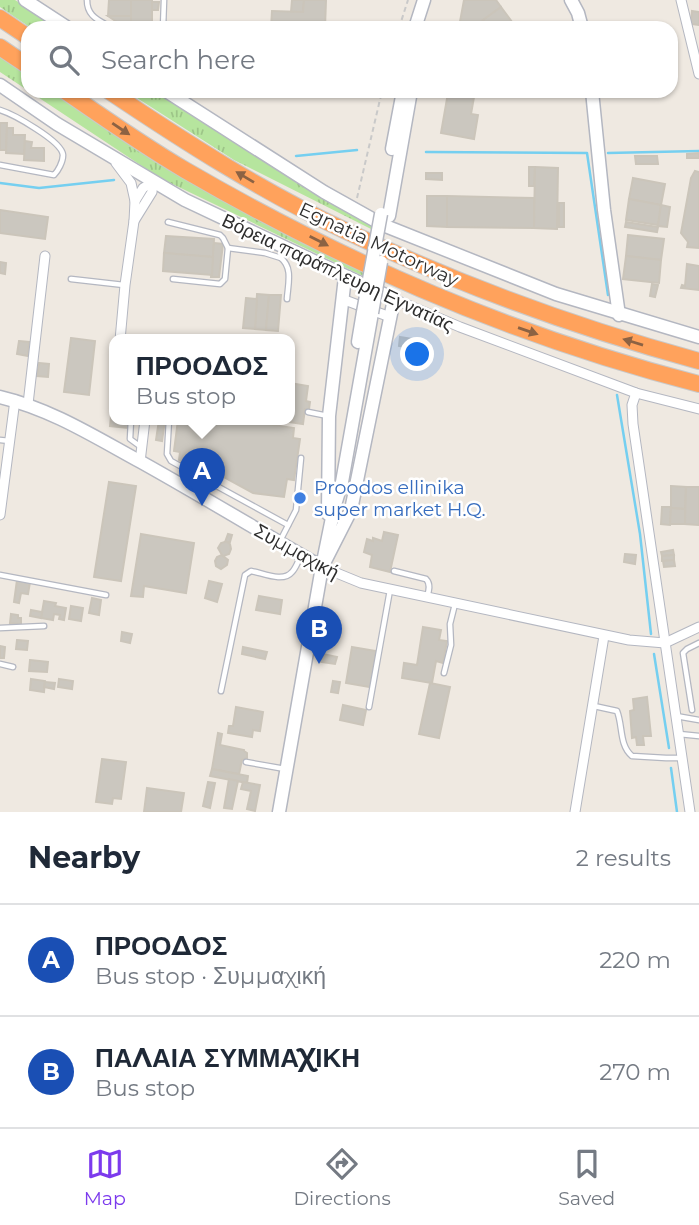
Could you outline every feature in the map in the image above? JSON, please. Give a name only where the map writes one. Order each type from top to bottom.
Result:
[{"type":"highway","points":[[0,18],[21,32]]},
{"type":"highway","points":[[0,47],[21,61]]},
{"type":"highway","name":"Egnatia Motorway","points":[[76,98],[184,169],[361,261],[515,327],[598,355],[699,384]]},
{"type":"highway","name":"Egnatia Motorway","points":[[120,98],[256,183],[344,230],[437,273],[523,306],[699,361]]},
{"type":"street","points":[[25,0],[57,21]]},
{"type":"street","points":[[418,21],[425,0]]},
{"type":"street","points":[[423,21],[425,0]]},
{"type":"street","points":[[571,0],[580,21]]},
{"type":"street","points":[[681,0],[699,74]]},
{"type":"street","name":"Βόρεια παράπλευρη Εγνατίας","points":[[0,85],[109,156],[283,253],[460,327],[636,393],[699,409]]},
{"type":"street","points":[[177,98],[324,192],[383,225],[556,295],[699,337]]},
{"type":"street","points":[[385,215],[401,98]]},
{"type":"street","points":[[279,812],[322,567],[342,482],[367,313],[410,98]]},
{"type":"street","points":[[593,98],[604,210],[620,315]]},
{"type":"street","points":[[109,156],[131,183],[135,201],[121,334]]},
{"type":"street","points":[[135,201],[143,188],[153,182]]},
{"type":"street","points":[[134,221],[152,192],[153,182]]},
{"type":"street","points":[[0,515],[11,441],[22,402],[46,257]]},
{"type":"street","points":[[328,537],[329,416],[345,277]]},
{"type":"street","points":[[342,299],[390,317]]},
{"type":"street","points":[[322,567],[351,510],[394,299]]},
{"type":"street","points":[[636,393],[632,405],[633,424],[690,812]]},
{"type":"street","name":"Συμμαχική","points":[[0,397],[47,411],[84,430],[322,567],[361,583],[604,636],[665,643]]},
{"type":"street","points":[[140,462],[144,425]]},
{"type":"street","points":[[665,643],[699,627]]},
{"type":"street","points":[[575,812],[604,636]]},
{"type":"lane","points":[[87,0],[87,9],[101,21]]},
{"type":"lane","points":[[163,21],[164,0]]},
{"type":"lane","points":[[18,118],[27,105]]},
{"type":"lane","points":[[0,110],[48,137],[63,155],[57,174],[54,175],[0,165]]},
{"type":"lane","points":[[48,137],[57,124]]},
{"type":"lane","points":[[168,222],[220,235],[229,248],[223,283],[173,279]]},
{"type":"lane","points":[[229,248],[283,253],[289,270],[287,299]]},
{"type":"lane","points":[[71,279],[125,285]]},
{"type":"lane","points":[[308,412],[329,416]]},
{"type":"lane","points":[[131,425],[130,439],[142,447]]},
{"type":"lane","points":[[169,425],[168,458],[288,525]]},
{"type":"lane","points":[[0,440],[11,441]]},
{"type":"lane","points":[[280,542],[296,510],[301,458]]},
{"type":"lane","points":[[208,500],[216,485]]},
{"type":"lane","points":[[221,691],[245,575],[251,570],[285,577],[291,574],[302,555]]},
{"type":"lane","points":[[394,571],[426,579],[429,582],[427,598]]},
{"type":"lane","points":[[0,575],[106,595]]},
{"type":"lane","points":[[369,707],[390,589]]},
{"type":"lane","points":[[444,673],[451,645],[450,624],[455,604]]},
{"type":"lane","points":[[0,628],[44,626]]},
{"type":"lane","points":[[692,710],[683,653],[699,643]]},
{"type":"lane","points":[[0,664],[13,667]]},
{"type":"lane","points":[[669,676],[686,674]]},
{"type":"lane","points":[[593,706],[617,711],[628,753],[682,758]]},
{"type":"lane","points":[[675,716],[699,720]]},
{"type":"lane","points":[[678,734],[699,736]]},
{"type":"lane","points":[[246,762],[286,769]]},
{"type":"path","points":[[401,21],[408,0]]},
{"type":"path","points":[[357,199],[380,98]]},
{"type":"green space","points":[[0,0],[15,0],[49,21],[21,21],[0,7]]},
{"type":"green space","points":[[0,56],[21,70],[21,86],[0,72]]},
{"type":"green space","points":[[40,98],[63,98],[169,169],[365,267],[363,276],[160,178]]},
{"type":"green space","points":[[137,98],[167,98],[329,200],[371,221],[371,229],[234,160]]},
{"type":"building","points":[[109,0],[131,0],[131,16],[108,16]]},
{"type":"building","points":[[131,0],[152,0],[152,21],[131,21]]},
{"type":"building","points":[[292,0],[304,0],[303,12],[291,12]]},
{"type":"building","points":[[304,0],[326,0],[325,21],[271,21],[272,11],[303,12]]},
{"type":"building","points":[[464,0],[496,0],[501,7],[483,21],[460,21]]},
{"type":"building","points":[[152,2],[159,2],[158,10],[152,10]]},
{"type":"building","points":[[501,7],[511,21],[484,21]]},
{"type":"building","points":[[692,11],[699,12],[699,25],[691,24]]},
{"type":"building","points":[[108,16],[131,16],[131,21],[116,21]]},
{"type":"building","points":[[447,98],[474,98],[471,114],[478,115],[474,139],[441,133]]},
{"type":"building","points":[[0,123],[7,123],[6,150],[0,150]]},
{"type":"building","points":[[7,128],[13,128],[13,135],[25,135],[24,154],[6,153]]},
{"type":"building","points":[[25,141],[32,142],[31,148],[44,148],[44,161],[24,160]]},
{"type":"building","points":[[699,153],[699,158],[687,158],[687,154]]},
{"type":"building","points":[[635,156],[657,156],[658,164],[636,164]]},
{"type":"building","points":[[529,167],[535,167],[534,186],[529,186]]},
{"type":"building","points":[[535,167],[558,168],[557,229],[534,228]]},
{"type":"building","points":[[695,171],[699,172],[699,248],[687,247],[688,242],[681,233],[691,178]]},
{"type":"building","points":[[426,173],[442,173],[442,180],[426,179]]},
{"type":"building","points":[[633,178],[665,184],[661,205],[629,199]]},
{"type":"building","points":[[427,196],[447,196],[447,227],[427,226]]},
{"type":"building","points":[[447,196],[534,198],[534,228],[447,227]]},
{"type":"building","points":[[629,199],[661,205],[658,225],[626,220]]},
{"type":"building","points":[[559,203],[564,203],[564,227],[559,227]]},
{"type":"building","points":[[661,205],[670,207],[667,227],[658,226]]},
{"type":"building","points":[[0,210],[48,217],[45,239],[0,233]]},
{"type":"building","points":[[626,222],[658,227],[657,232],[625,227]]},
{"type":"building","points":[[628,235],[664,239],[661,260],[626,256]]},
{"type":"building","points":[[166,236],[214,239],[213,257],[164,253]]},
{"type":"building","points":[[214,243],[223,244],[219,277],[211,277]]},
{"type":"building","points":[[164,253],[213,257],[212,275],[163,271]]},
{"type":"building","points":[[626,256],[661,260],[659,283],[623,279]]},
{"type":"building","points":[[0,262],[6,263],[5,274],[0,273]]},
{"type":"building","points":[[687,264],[699,266],[699,290],[681,288],[682,285],[685,286]]},
{"type":"building","points":[[652,284],[658,285],[655,297],[650,296]]},
{"type":"building","points":[[257,294],[269,295],[266,330],[255,329]]},
{"type":"building","points":[[269,295],[281,295],[278,331],[266,330]]},
{"type":"building","points":[[246,298],[257,299],[255,329],[243,328]]},
{"type":"building","points":[[400,337],[413,339],[412,348],[399,346]]},
{"type":"building","points":[[71,338],[95,341],[89,395],[64,392]]},
{"type":"building","points":[[19,341],[29,342],[28,356],[17,354]]},
{"type":"building","points":[[39,363],[49,364],[48,377],[37,376]]},
{"type":"building","points":[[295,384],[308,386],[306,401],[310,402],[309,409],[305,409],[303,424],[295,423]]},
{"type":"building","points":[[110,425],[128,425],[128,428]]},
{"type":"building","points":[[158,425],[164,425],[162,441],[156,440]]},
{"type":"building","points":[[177,425],[273,425],[294,428],[293,438],[300,439],[294,480],[287,479],[284,497],[253,493],[220,475],[221,470],[199,467],[199,472],[179,460],[180,452],[174,451]]},
{"type":"building","points":[[109,482],[136,486],[121,581],[94,577]]},
{"type":"building","points":[[671,486],[686,487],[685,509],[671,508]]},
{"type":"building","points":[[686,487],[699,487],[699,525],[685,524]]},
{"type":"building","points":[[662,507],[671,507],[670,525],[661,524]]},
{"type":"building","points":[[671,508],[685,509],[685,524],[670,524]]},
{"type":"building","points":[[384,532],[398,535],[390,572],[370,567],[372,555],[364,552],[367,539],[382,541]]},
{"type":"building","points":[[141,534],[194,543],[186,593],[144,586],[143,597],[131,596]]},
{"type":"building","points":[[228,534],[232,535],[230,542],[227,542],[231,549],[229,554],[223,556],[228,560],[227,565],[221,569],[216,566],[215,561],[222,555],[218,548],[225,542]]},
{"type":"building","points":[[673,550],[674,555],[662,556],[661,552]]},
{"type":"building","points":[[625,554],[636,555],[635,564],[624,562]]},
{"type":"building","points":[[674,555],[674,560],[662,561],[662,556]]},
{"type":"building","points":[[674,560],[675,566],[664,567],[663,561]]},
{"type":"building","points":[[17,580],[30,582],[28,594],[21,593],[19,603],[14,602]]},
{"type":"building","points":[[209,581],[222,584],[217,602],[205,598]]},
{"type":"building","points":[[259,596],[282,600],[280,614],[256,610]]},
{"type":"building","points":[[92,598],[101,600],[99,615],[89,613]]},
{"type":"building","points":[[44,601],[66,608],[64,620],[59,619],[60,615],[54,614],[53,620],[41,618]]},
{"type":"building","points":[[71,606],[83,608],[81,621],[69,619]]},
{"type":"building","points":[[31,610],[42,612],[41,618],[30,616]]},
{"type":"building","points":[[11,614],[21,618],[21,624],[10,623]]},
{"type":"building","points":[[423,627],[441,630],[439,640],[447,641],[443,663],[436,661],[432,683],[402,678],[404,663],[417,665]]},
{"type":"building","points":[[122,632],[132,634],[130,643],[121,641]]},
{"type":"building","points":[[17,640],[28,641],[27,650],[16,649]]},
{"type":"building","points":[[0,646],[5,647],[4,658],[0,658]]},
{"type":"building","points":[[243,647],[267,652],[265,659],[242,654]]},
{"type":"building","points":[[352,647],[376,651],[370,687],[346,683]]},
{"type":"building","points":[[323,654],[337,657],[335,664],[321,662]]},
{"type":"building","points":[[30,660],[48,662],[47,672],[29,671]]},
{"type":"building","points":[[31,679],[45,681],[44,692],[30,690]]},
{"type":"building","points":[[59,679],[73,681],[72,689],[58,687]]},
{"type":"building","points":[[333,681],[340,682],[338,693],[331,692]]},
{"type":"building","points":[[45,682],[55,683],[54,689],[44,687]]},
{"type":"building","points":[[430,683],[450,687],[439,738],[419,734]]},
{"type":"building","points":[[647,697],[651,736],[643,736],[644,745],[637,745],[636,737],[632,738],[630,711],[634,710],[633,699]]},
{"type":"building","points":[[343,705],[366,710],[363,725],[340,720]]},
{"type":"building","points":[[236,707],[263,712],[260,731],[253,730],[252,737],[228,733],[229,726],[233,726]]},
{"type":"building","points":[[218,733],[222,734],[220,745],[247,753],[247,758],[242,760],[239,774],[212,769]]},
{"type":"building","points":[[102,759],[126,762],[121,799],[113,798],[112,804],[96,802]]},
{"type":"building","points":[[212,769],[248,776],[247,783],[210,776]]},
{"type":"building","points":[[229,779],[238,781],[232,809],[224,808]]},
{"type":"building","points":[[208,782],[215,783],[210,808],[203,806]]},
{"type":"building","points":[[243,782],[260,785],[255,811],[247,809],[251,791],[241,789]]},
{"type":"building","points":[[147,788],[184,793],[181,812],[144,812]]},
{"type":"waterway","points":[[296,156],[357,150]]},
{"type":"waterway","points":[[608,153],[699,151]]},
{"type":"waterway","points":[[426,152],[587,153],[608,295]]},
{"type":"waterway","points":[[0,183],[39,188],[114,180]]},
{"type":"waterway","points":[[617,395],[640,534],[651,634]]},
{"type":"waterway","points":[[654,654],[669,748]]},
{"type":"waterway","points":[[671,768],[677,812]]},
{"type":"place","name":"Proodos ellinika super market H.Q.","points":[[300,498]]},
{"type":"place","name":"ΠΡΟΟΔΟΣ","points":[[202,506]]},
{"type":"place","name":"ΠΑΛΑΙΑ ΣΥΜΜΑΧΙΚΗ","points":[[319,664]]}]
